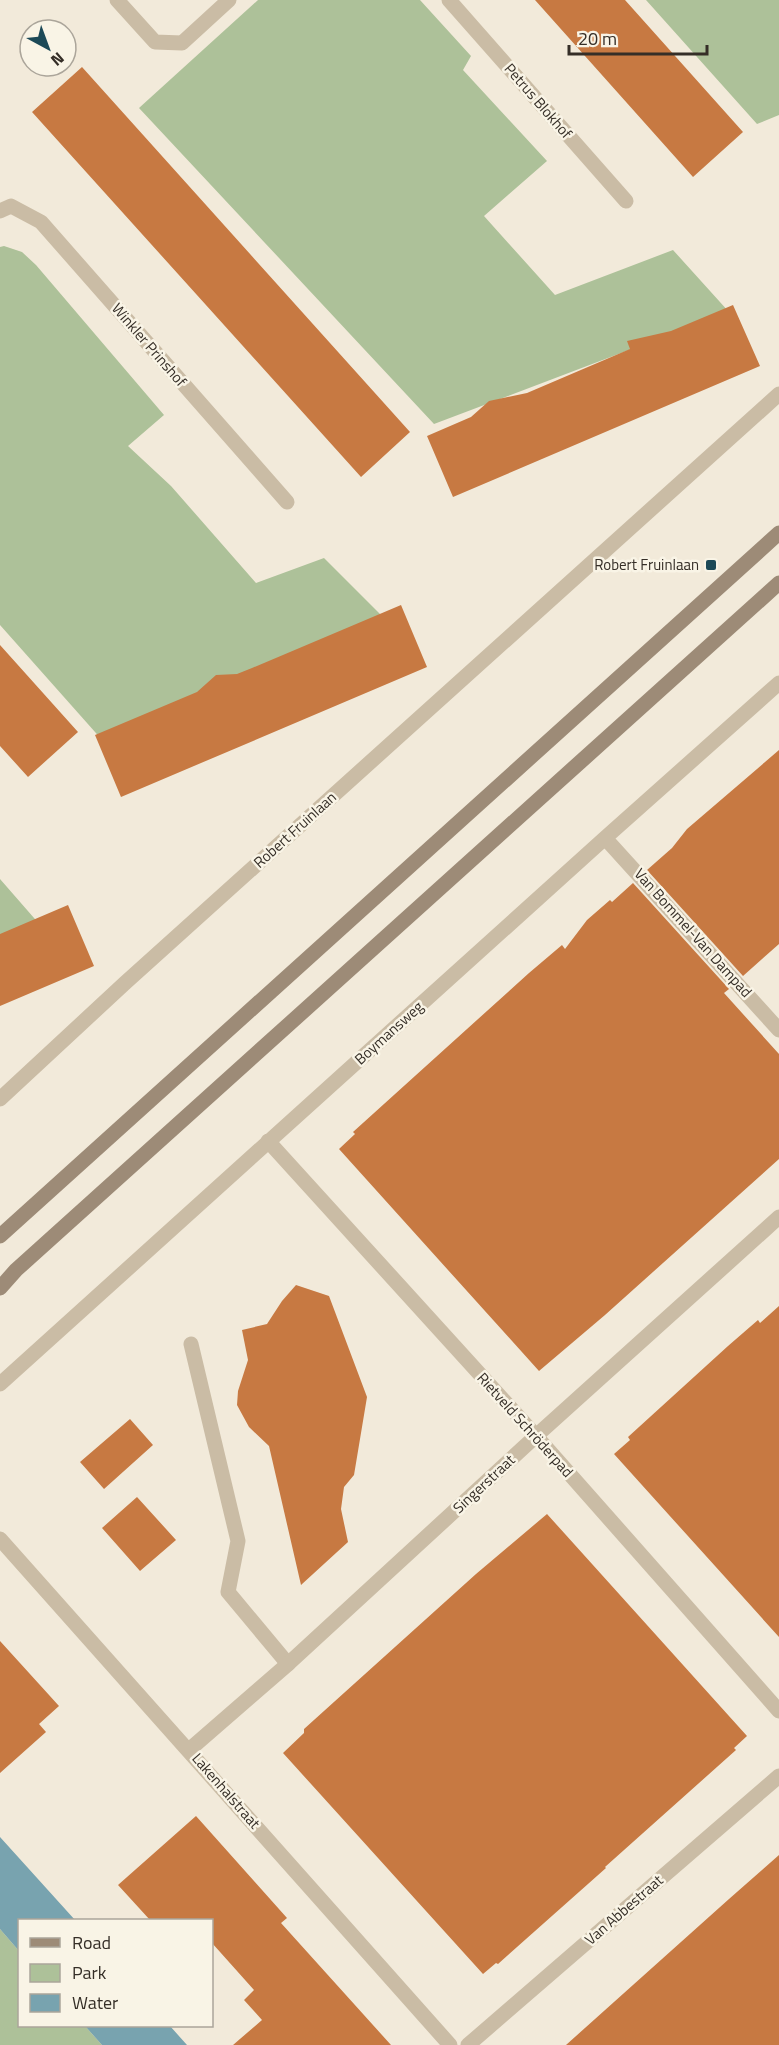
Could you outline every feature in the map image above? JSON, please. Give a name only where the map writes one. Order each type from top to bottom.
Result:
[{"type":"street","points":[[117,0],[155,42],[182,44],[229,0]]},
{"type":"street","name":"Petrus Blokhof","points":[[449,0],[626,201]]},
{"type":"street","name":"Winkler Prinshof","points":[[0,211],[10,206],[41,222],[287,502]]},
{"type":"street","name":"Robert Fruinlaan","points":[[0,1099],[133,975],[779,394]]},
{"type":"street","points":[[0,1236],[779,532]]},
{"type":"street","points":[[0,1288],[16,1270],[779,583]]},
{"type":"street","name":"Boymansweg","points":[[0,1384],[779,684]]},
{"type":"street","name":"Van Bommel-Van Dampad","points":[[605,838],[779,1030]]},
{"type":"street","name":"Rietveld Schröderpad","points":[[268,1141],[536,1436],[779,1711]]},
{"type":"street","name":"Singerstraat","points":[[189,1750],[288,1664],[779,1217]]},
{"type":"street","points":[[191,1344],[238,1541],[228,1593],[288,1664]]},
{"type":"street","name":"Lakenhalstraat","points":[[0,1539],[450,2045]]},
{"type":"street","name":"Van Abbestraat","points":[[468,2045],[779,1776]]},
{"type":"green space","points":[[258,0],[420,0],[471,56],[463,70],[547,161],[484,216],[555,295],[673,250],[729,312],[434,424],[139,108]]},
{"type":"green space","points":[[646,0],[779,0],[779,115],[757,124]]},
{"type":"green space","points":[[4,246],[22,252],[36,265],[164,415],[128,446],[171,486],[256,583],[324,558],[388,622],[103,741],[0,625],[0,247]]},
{"type":"green space","points":[[0,879],[41,926],[0,943]]},
{"type":"green space","points":[[0,1929],[18,1950],[18,2027],[86,2027],[102,2045],[0,2045]]},
{"type":"water","points":[[0,1837],[74,1919],[18,1919],[18,1950],[0,1929]]},
{"type":"water","points":[[86,2027],[171,2027],[187,2045],[102,2045]]},
{"type":"building","points":[[535,0],[625,0],[743,132],[693,177]]},
{"type":"building","points":[[82,67],[410,432],[361,477],[32,112],[70,78],[78,78],[78,71]]},
{"type":"building","points":[[733,305],[760,366],[453,497],[427,436],[471,417],[489,401],[527,393],[630,349],[627,341],[671,331]]},
{"type":"building","points":[[401,605],[427,667],[121,797],[95,735],[197,692],[216,675],[237,674]]},
{"type":"building","points":[[0,645],[78,732],[28,777],[0,746]]},
{"type":"building","points":[[779,750],[779,944],[743,976],[647,870],[672,848],[687,829]]},
{"type":"building","points":[[633,883],[729,989],[724,993],[779,1054],[779,1159],[539,1371],[339,1149],[355,1134],[353,1132],[529,973],[562,945],[565,949],[587,920]]},
{"type":"building","points":[[68,905],[94,966],[0,1006],[0,934]]},
{"type":"building","points":[[296,1285],[329,1296],[367,1397],[354,1475],[344,1487],[341,1509],[348,1542],[301,1585],[269,1446],[249,1427],[237,1405],[238,1391],[248,1360],[242,1330],[267,1324]]},
{"type":"building","points":[[779,1306],[779,1637],[614,1454],[630,1440],[628,1437],[728,1346],[758,1320],[760,1323]]},
{"type":"building","points":[[130,1419],[153,1445],[104,1489],[80,1462]]},
{"type":"building","points":[[137,1497],[176,1540],[140,1571],[102,1528]]},
{"type":"building","points":[[547,1514],[747,1736],[734,1748],[736,1750],[606,1868],[498,1964],[496,1963],[483,1974],[283,1753],[304,1733],[304,1729],[476,1574]]},
{"type":"building","points":[[0,1641],[59,1706],[39,1724],[46,1732],[0,1773]]},
{"type":"building","points":[[196,1816],[287,1918],[281,1923],[391,2045],[233,2045],[262,2020],[244,2000],[254,1990],[213,1944],[213,1919],[149,1919],[118,1885]]},
{"type":"building","points":[[779,1855],[779,2045],[566,2045],[729,1899]]},
{"type":"place","name":"Robert Fruinlaan","points":[[711,565]]}]
